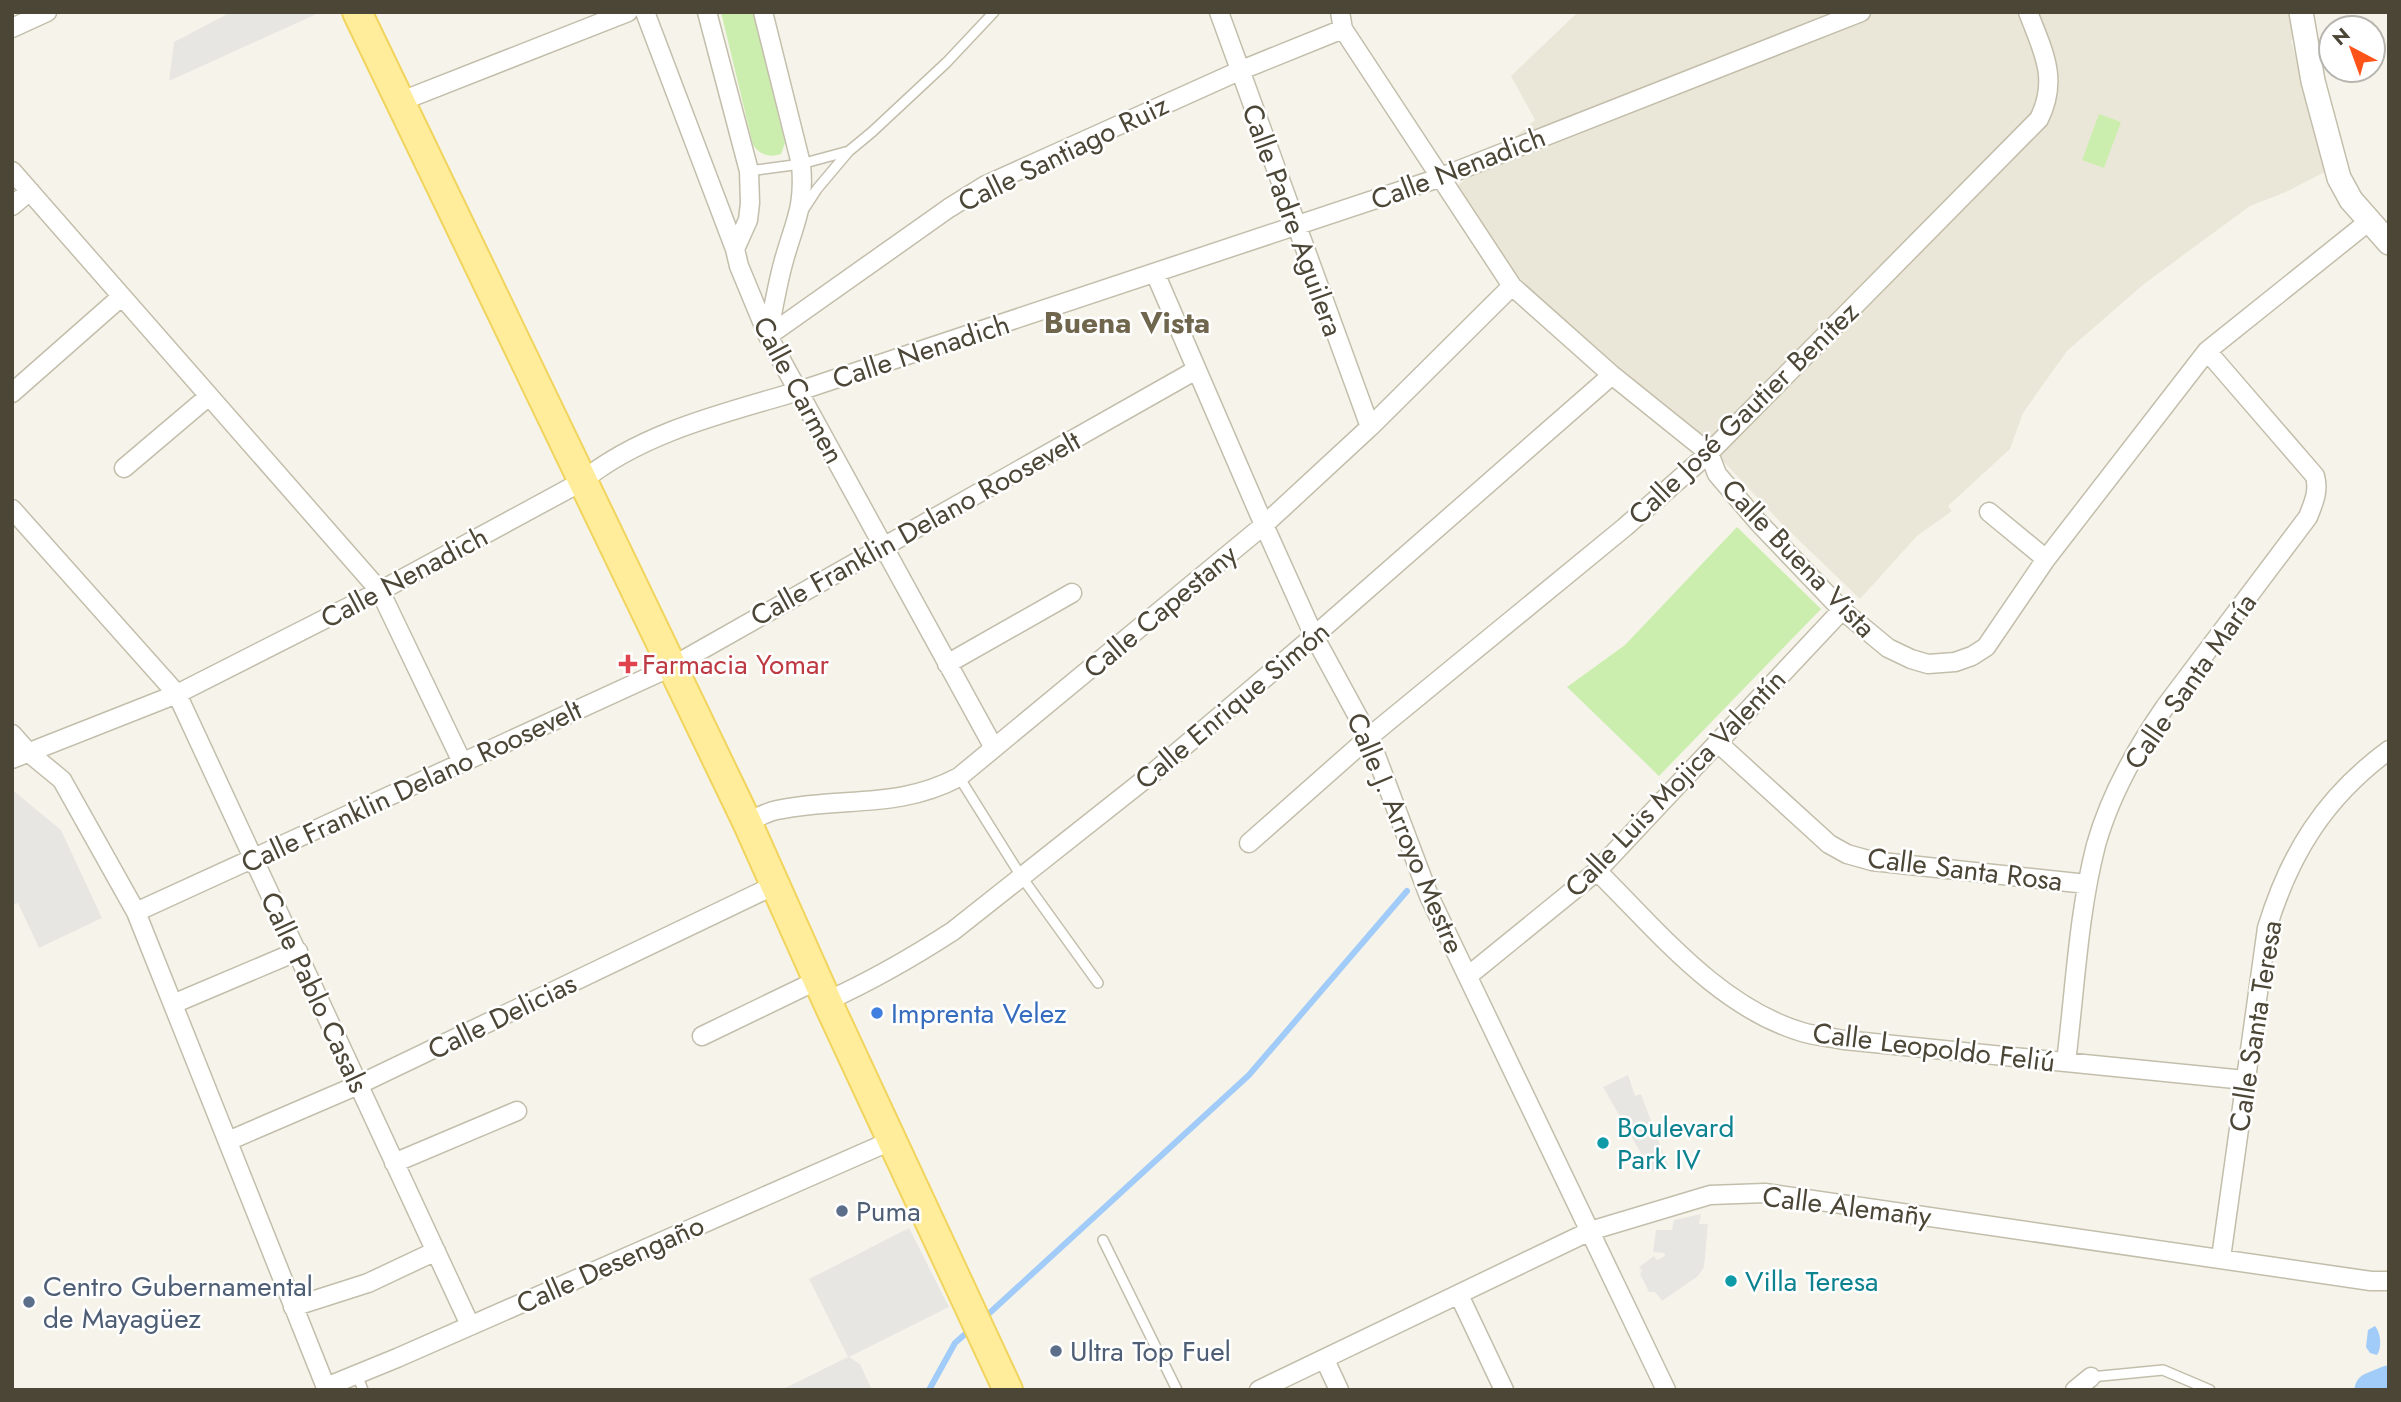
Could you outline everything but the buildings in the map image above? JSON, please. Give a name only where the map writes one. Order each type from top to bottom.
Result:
[{"type":"main road","points":[[357,12],[747,822],[1008,1390]]},
{"type":"street","points":[[12,28],[47,12]]},
{"type":"street","points":[[399,102],[628,12]]},
{"type":"street","name":"Calle Carmen","points":[[645,12],[735,249],[738,266],[768,336],[994,748]]},
{"type":"street","points":[[707,12],[749,172],[748,220],[735,249]]},
{"type":"street","points":[[763,12],[801,164],[803,187],[799,216],[776,292],[768,336]]},
{"type":"street","name":"Calle Padre Aguilera","points":[[1219,12],[1370,427]]},
{"type":"street","name":"Calle Nenadich","points":[[20,755],[177,695],[380,591],[581,481],[603,464],[708,418],[799,391],[1439,178],[1861,12]]},
{"type":"street","name":"Calle José Gautier Benítez","points":[[1249,843],[1369,737],[1625,527],[1709,453],[2039,120],[2050,91],[2050,74],[2028,12]]},
{"type":"street","points":[[2301,12],[2313,81],[2339,177],[2351,200],[2389,243]]},
{"type":"street","name":"Calle Santiago Ruiz","points":[[768,336],[949,208],[986,185],[1239,71],[1342,21]]},
{"type":"street","name":"Calle Buena Vista","points":[[1342,21],[1439,178],[1512,286],[1612,375],[1709,453],[1717,474],[1758,523],[1842,610],[1888,648],[1928,664],[1955,662],[1986,647],[2046,559],[2207,351],[2368,222]]},
{"type":"street","points":[[12,171],[380,591],[462,762]]},
{"type":"street","points":[[12,206],[30,191]]},
{"type":"street","name":"Calle J. Arroyo Mestre","points":[[1155,273],[1314,635],[1369,737],[1429,896],[1667,1390]]},
{"type":"street","name":"Calle Capestany","points":[[747,822],[774,810],[873,801],[924,793],[959,776],[1264,525],[1370,427],[1512,286]]},
{"type":"street","points":[[12,393],[121,297]]},
{"type":"street","name":"Calle Santa María","points":[[2066,1062],[2087,884],[2107,812],[2124,773],[2143,739],[2308,517],[2318,486],[2315,476],[2207,351]]},
{"type":"street","name":"Calle Franklin Delano Roosevelt","points":[[136,912],[671,667],[1196,370]]},
{"type":"street","name":"Calle Enrique Simón","points":[[702,1036],[822,990],[855,989],[919,953],[953,930],[1154,772],[1612,375]]},
{"type":"street","points":[[124,468],[209,396]]},
{"type":"street","name":"Calle Pablo Casals","points":[[12,509],[177,695],[470,1325]]},
{"type":"street","points":[[1989,512],[2046,559]]},
{"type":"street","points":[[947,664],[1072,593]]},
{"type":"street","name":"Calle Luis Mojica Valentín","points":[[1468,976],[1597,871],[1842,610]]},
{"type":"street","points":[[12,734],[20,755],[62,780],[136,912],[327,1388]]},
{"type":"street","name":"Calle Santa Rosa","points":[[1717,742],[1829,844],[1847,854],[1872,861],[2087,884]]},
{"type":"street","name":"Calle Santa Teresa","points":[[2221,1258],[2267,928],[2283,881],[2303,842],[2333,800],[2363,769],[2389,750]]},
{"type":"street","name":"Calle Leopoldo Feliú","points":[[1597,871],[1710,983],[1767,1018],[1802,1032],[1844,1040],[2245,1080]]},
{"type":"street","name":"Calle Delicias","points":[[228,1141],[358,1085],[775,885]]},
{"type":"street","points":[[173,1004],[298,951]]},
{"type":"street","points":[[394,1163],[517,1111]]},
{"type":"street","name":"Calle Desengaño","points":[[327,1388],[360,1383],[470,1325],[893,1140]]},
{"type":"street","name":"Calle Alemañy","points":[[1259,1390],[1590,1231],[1710,1195],[1765,1193],[2371,1281],[2389,1281]]},
{"type":"street","points":[[293,1307],[368,1283],[436,1251]]},
{"type":"street","points":[[1459,1295],[1504,1390]]},
{"type":"street","points":[[1325,1360],[1339,1390]]},
{"type":"street","points":[[2075,1390],[2091,1377]]},
{"type":"lane","points":[[799,216],[817,188],[849,151],[947,62],[994,12]]},
{"type":"lane","points":[[749,172],[801,164],[849,151]]},
{"type":"lane","points":[[959,776],[1021,876],[1098,984]]},
{"type":"lane","points":[[1103,1240],[1177,1390]]},
{"type":"lane","points":[[2091,1377],[2163,1370],[2210,1390]]},
{"type":"shaded area","points":[[231,12],[321,12],[169,81],[174,42]]},
{"type":"shaded area","points":[[1578,12],[2289,12],[2297,36],[2291,40],[2327,171],[2286,192],[2250,206],[2144,284],[2067,351],[2023,413],[2010,449],[1948,506],[1952,511],[1917,536],[1860,599],[1782,524],[1724,462],[1557,315],[1518,277],[1485,240],[1456,187],[1535,120],[1511,76]]},
{"type":"shaded area","points":[[15,792],[61,830],[102,918],[39,948],[18,903],[12,905],[12,793]]},
{"type":"shaded area","points":[[1628,1075],[1635,1096],[1641,1094],[1668,1166],[1651,1171],[1603,1087]]},
{"type":"shaded area","points":[[1701,1214],[1699,1224],[1708,1224],[1704,1267],[1698,1276],[1662,1301],[1655,1292],[1649,1292],[1639,1267],[1654,1256],[1657,1260],[1665,1256],[1664,1253],[1653,1252],[1656,1230],[1672,1230],[1674,1220]]},
{"type":"shaded area","points":[[909,1228],[949,1307],[849,1357],[860,1364],[872,1390],[781,1390],[848,1357],[809,1279]]},
{"type":"green space","points":[[721,12],[753,12],[785,143],[781,154],[765,155],[753,145]]},
{"type":"green space","points":[[2099,114],[2121,122],[2104,168],[2082,160]]},
{"type":"green space","points":[[1737,527],[1821,609],[1659,776],[1567,687],[1625,645]]},
{"type":"water","points":[[2375,1326],[2380,1341],[2377,1355],[2370,1353],[2366,1347],[2368,1330]]},
{"type":"waterway","points":[[983,1319],[1249,1075],[1407,891]]},
{"type":"waterway","points":[[929,1390],[955,1343],[972,1328]]},
{"type":"waterway","points":[[2372,1390],[2389,1383]]},
{"type":"place","name":"Farmacia Yomar","points":[[628,664]]},
{"type":"place","name":"Imprenta Velez","points":[[877,1013]]},
{"type":"place","name":"Boulevard Park IV","points":[[1603,1143]]},
{"type":"place","name":"Puma","points":[[842,1211]]},
{"type":"place","name":"Villa Teresa","points":[[1731,1281]]},
{"type":"place","name":"Centro Gubernamental de Mayagüez","points":[[29,1302]]},
{"type":"place","name":"Ultra Top Fuel","points":[[1056,1351]]},
{"type":"district","name":"Buena Vista","points":[[1127,323]]}]
